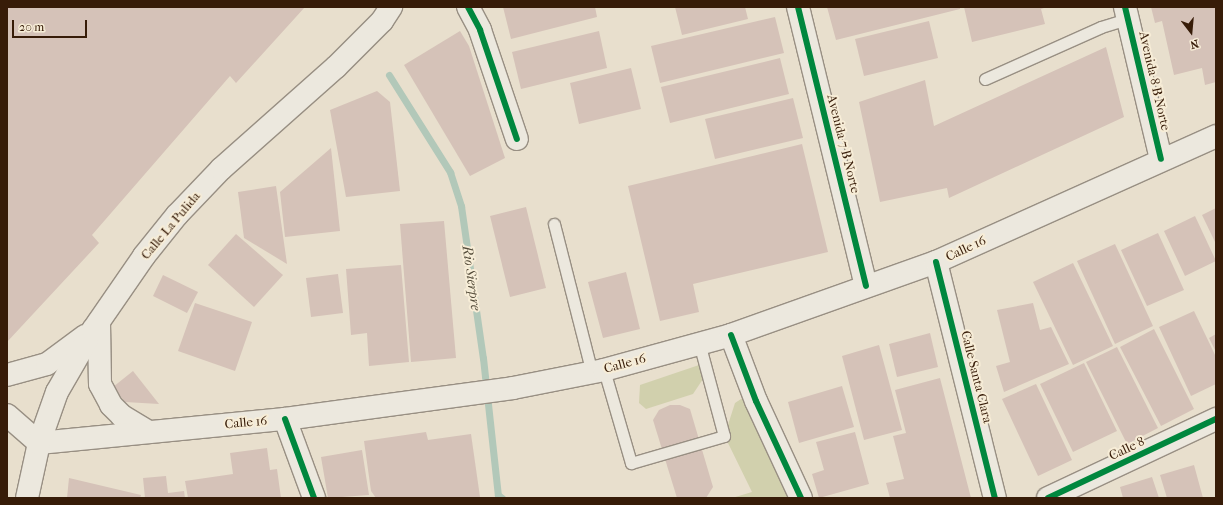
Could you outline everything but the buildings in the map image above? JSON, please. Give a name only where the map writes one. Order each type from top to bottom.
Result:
[{"type":"main road","name":"Calle La Pulida","points":[[27,498],[39,443],[57,392],[96,325],[177,215],[244,147],[336,67],[382,21],[391,7]]},
{"type":"main road","points":[[468,7],[480,30],[517,139]]},
{"type":"main road","name":"Avenida 7 B Norte","points":[[798,7],[866,286]]},
{"type":"main road","name":"Avenida 8 B Norte","points":[[1126,13],[1161,159]]},
{"type":"main road","name":"Calle 16","points":[[39,443],[285,419],[461,396],[598,372],[731,335],[936,262],[1161,159],[1216,136]]},
{"type":"main road","name":"Calle Santa Clara","points":[[936,262],[995,498]]},
{"type":"main road","points":[[7,375],[47,364],[96,325]]},
{"type":"main road","points":[[96,325],[100,384],[111,405],[122,416],[149,432]]},
{"type":"main road","points":[[731,335],[756,401],[801,498]]},
{"type":"main road","points":[[7,415],[39,443]]},
{"type":"main road","points":[[285,419],[314,498]]},
{"type":"main road","name":"Calle 8","points":[[1048,498],[1215,425]]},
{"type":"lane","points":[[985,79],[1101,27],[1126,13]]},
{"type":"lane","points":[[554,224],[598,372],[631,463],[724,436],[699,344]]},
{"type":"green space","points":[[702,364],[705,376],[693,394],[646,409],[639,403],[640,385]]},
{"type":"green space","points":[[744,397],[793,498],[732,498],[752,492],[728,443],[726,431],[735,403]]},
{"type":"waterway","name":"Rio Sierpre","points":[[389,75],[450,172],[461,206],[483,358],[498,495],[502,498]]},
{"type":"cycle path","points":[[468,7],[480,30],[517,139]]},
{"type":"cycle path","points":[[798,7],[866,286]]},
{"type":"cycle path","points":[[1125,7],[1161,159]]},
{"type":"cycle path","points":[[936,262],[995,498]]},
{"type":"cycle path","points":[[731,335],[756,401],[801,498]]},
{"type":"cycle path","points":[[285,419],[314,498]]},
{"type":"cycle path","points":[[1048,498],[1216,419]]}]
